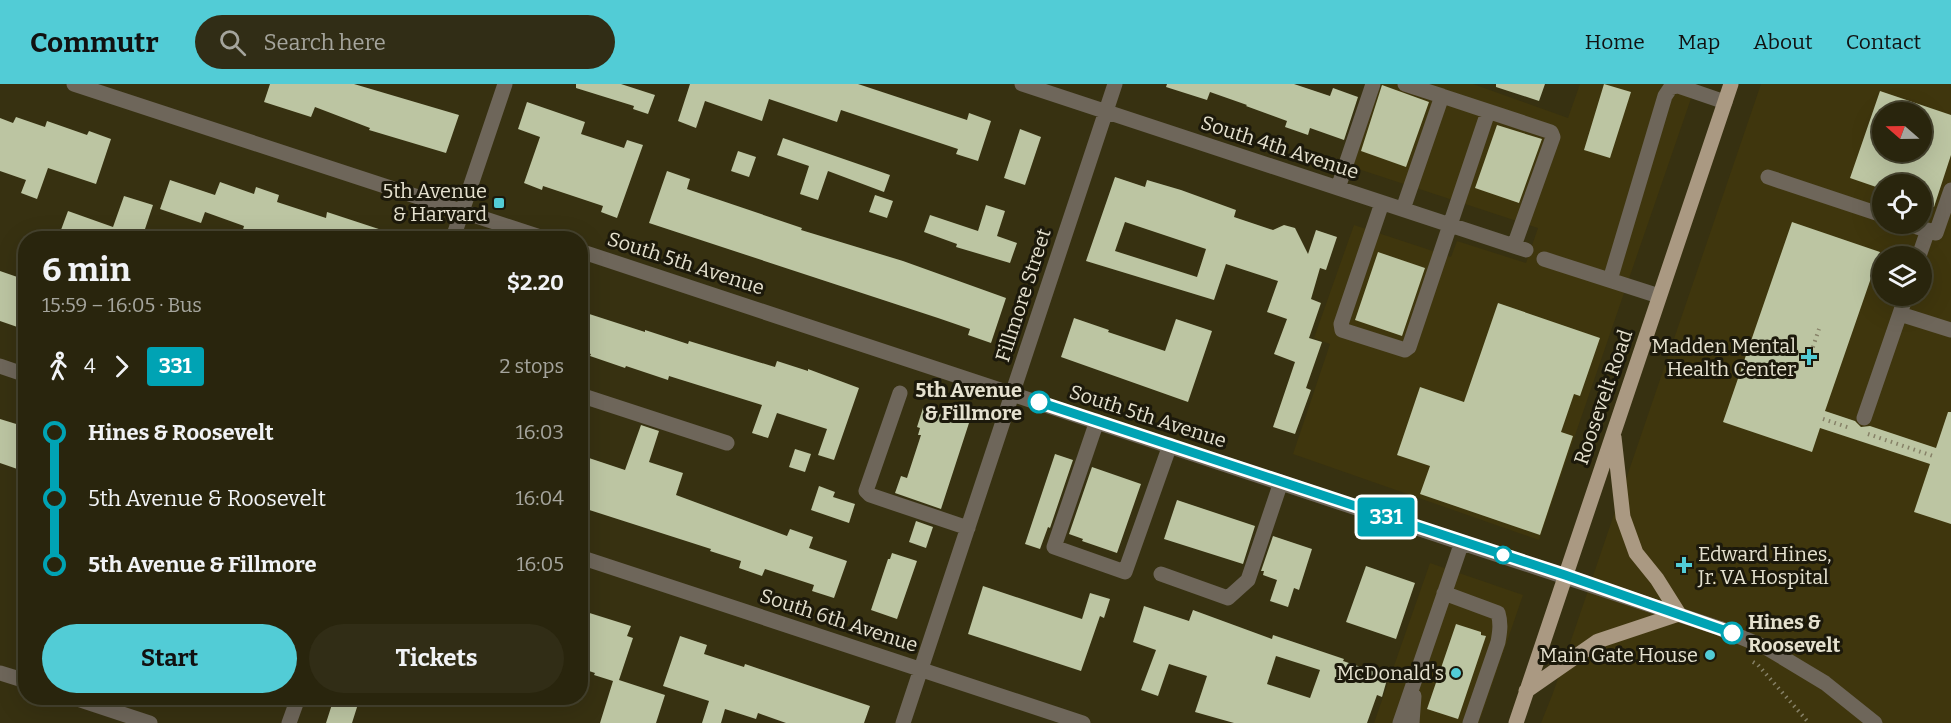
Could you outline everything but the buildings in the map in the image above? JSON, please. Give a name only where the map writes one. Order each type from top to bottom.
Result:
[{"type":"main road","name":"Roosevelt Road","points":[[1516,723],[1731,84]]},
{"type":"main road","points":[[1526,692],[1598,641],[1679,614],[1657,579],[1635,553],[1623,517],[1613,432]]},
{"type":"street","points":[[74,84],[521,231]]},
{"type":"street","points":[[455,231],[505,84]]},
{"type":"street","name":"South 4th Avenue","points":[[1022,84],[1520,248],[1553,137],[1551,132],[1488,112]]},
{"type":"street","name":"Fillmore Street","points":[[903,723],[1115,84]]},
{"type":"street","points":[[1338,188],[1373,84]]},
{"type":"street","points":[[1382,203],[1341,324],[1342,330],[1405,350],[1409,347],[1488,112],[1405,84]]},
{"type":"street","points":[[1610,280],[1665,96],[1671,87],[1678,86],[1725,102]]},
{"type":"street","points":[[1403,209],[1442,96]]},
{"type":"street","points":[[1768,177],[1872,212]]},
{"type":"street","points":[[1932,232],[1936,233],[1951,190]]},
{"type":"street","name":"South 5th Avenue","points":[[588,254],[1719,627],[1767,648],[1826,683],[1875,723]]},
{"type":"street","points":[[1544,259],[1659,296]]},
{"type":"street","points":[[1860,424],[1903,306]]},
{"type":"street","points":[[1900,314],[1951,330]]},
{"type":"street","points":[[0,366],[18,372]]},
{"type":"street","points":[[900,393],[866,491],[870,495],[968,528]]},
{"type":"street","points":[[588,397],[727,443]]},
{"type":"street","points":[[1097,421],[1054,547],[1125,572],[1170,445]]},
{"type":"street","points":[[1161,574],[1228,598],[1248,580],[1281,482]]},
{"type":"street","points":[[1400,723],[1462,542]]},
{"type":"street","name":"South 6th Avenue","points":[[588,560],[1083,723]]},
{"type":"street","points":[[1444,593],[1498,613],[1500,620],[1501,629],[1498,642],[1470,721]]},
{"type":"street","points":[[0,673],[18,679]]},
{"type":"street","points":[[1412,723],[1415,678]]},
{"type":"street","points":[[95,705],[150,723]]},
{"type":"street","points":[[289,723],[295,705]]},
{"type":"path","points":[[1811,354],[1819,329]]},
{"type":"path","points":[[1823,419],[1860,424]]},
{"type":"path","points":[[1867,434],[1933,456]]},
{"type":"path","points":[[1751,661],[1758,665],[1809,723]]},
{"type":"shaded area","points":[[1369,84],[1473,84],[1568,118],[1580,84],[1696,84],[1539,540],[1293,454],[1330,344],[1314,338],[1354,225],[1451,257],[1457,241],[1526,263],[1538,228],[1343,164]]},
{"type":"shaded area","name":"Madden Mental Health Center","points":[[1761,84],[1951,84],[1951,723],[1541,723]]},
{"type":"shaded area","points":[[1430,563],[1523,595],[1479,723],[1374,723]]},
{"type":"bus line","name":"331","points":[[1039,402],[1565,575],[1732,633]]},
{"type":"place","name":"5th Avenue & Harvard","points":[[499,203]]},
{"type":"place","name":"Madden Mental Health Center","points":[[1809,357]]},
{"type":"place","name":"5th Avenue & Fillmore","points":[[1039,402]]},
{"type":"place","name":"Edward Hines, Jr. VA Hospital","points":[[1684,565]]},
{"type":"place","name":"Hines & Roosevelt","points":[[1732,633]]},
{"type":"place","name":"Main Gate House","points":[[1710,655]]},
{"type":"place","name":"McDonald's","points":[[1456,673]]}]
